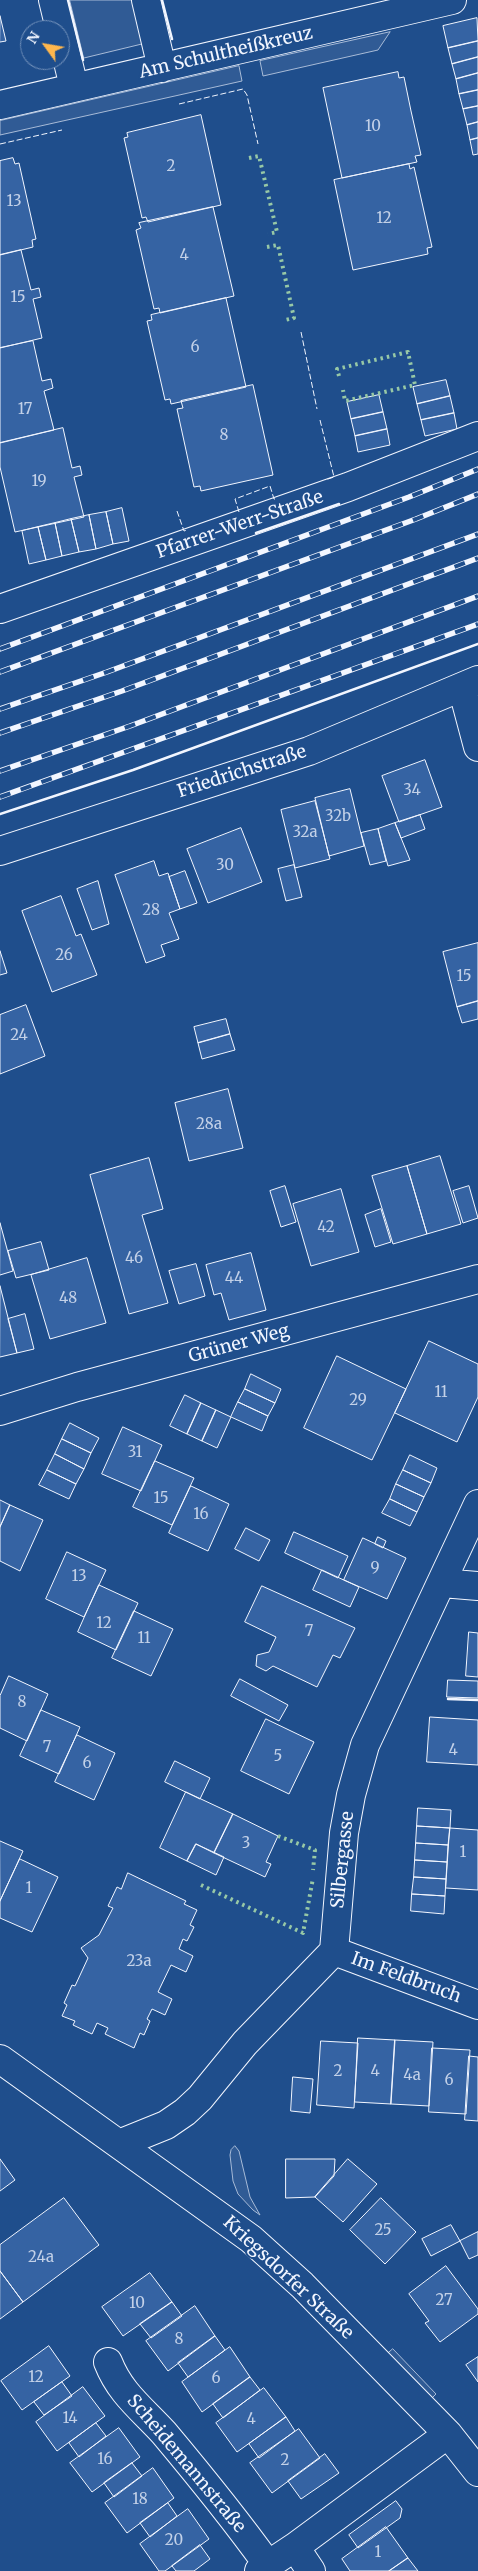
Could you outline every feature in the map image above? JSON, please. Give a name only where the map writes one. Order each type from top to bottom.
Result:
[{"type":"street","points":[[53,0],[74,87]]},
{"type":"street","points":[[146,0],[162,68]]},
{"type":"street","name":"Am Schultheißkreuz","points":[[0,105],[452,0]]},
{"type":"street","name":"Pfarrer-Werr-Straße","points":[[0,609],[357,483],[478,436]]},
{"type":"street","points":[[470,684],[478,747]]},
{"type":"street","name":"Friedrichstraße","points":[[0,851],[309,751],[470,684]]},
{"type":"street","name":"Grüner Weg","points":[[0,1411],[77,1387],[478,1278]]},
{"type":"street","name":"Silbergasse","points":[[334,1950],[344,1833],[351,1795],[365,1745],[478,1504]]},
{"type":"street","points":[[442,1584],[478,1586]]},
{"type":"street","points":[[119,2144],[166,2125],[190,2108],[245,2043],[334,1950]]},
{"type":"street","name":"Im Feldbruch","points":[[334,1950],[478,2005]]},
{"type":"street","name":"Kriegsdorfer Straße","points":[[0,2059],[251,2239],[302,2285],[448,2434],[478,2472]]},
{"type":"street","name":"Scheidemannstraße","points":[[108,2362],[116,2382],[174,2447],[239,2525],[263,2568],[295,2547],[448,2434]]},
{"type":"street","points":[[295,2547],[311,2571]]},
{"type":"shaded area","points":[[70,0],[135,0],[146,43],[84,58]]},
{"type":"shaded area","points":[[390,32],[378,50],[263,76],[260,61]]},
{"type":"shaded area","points":[[239,66],[242,81],[0,135],[0,121]]},
{"type":"shaded area","points":[[235,2146],[239,2151],[250,2197],[260,2215],[238,2194],[233,2181],[230,2155],[231,2150]]},
{"type":"shaded area","points":[[393,2349],[436,2394],[428,2402],[385,2356]]},
{"type":"building","points":[[0,16],[6,41],[0,42]]},
{"type":"building","points":[[477,18],[478,41],[448,48],[443,26]]},
{"type":"building","points":[[478,41],[478,57],[452,64],[448,48]]},
{"type":"building","points":[[478,57],[478,73],[456,79],[452,64]]},
{"type":"building","points":[[398,72],[399,78],[404,77],[421,155],[415,156],[417,162],[342,178],[323,88]]},
{"type":"building","points":[[478,73],[478,90],[459,94],[456,79]]},
{"type":"building","points":[[478,90],[478,106],[463,109],[459,94]]},
{"type":"building","points":[[478,106],[478,122],[467,125],[463,109]]},
{"type":"building","points":[[201,115],[221,205],[148,222],[146,217],[142,218],[124,138],[128,137],[127,133]]},
{"type":"building","points":[[478,122],[478,138],[470,140],[467,125]]},
{"type":"building","points":[[478,138],[478,154],[473,155],[470,140]]},
{"type":"building","points":[[13,158],[15,164],[19,163],[36,239],[32,240],[33,247],[0,255],[0,161]]},
{"type":"building","points":[[409,164],[410,169],[414,167],[432,247],[427,248],[428,254],[353,270],[334,180]]},
{"type":"building","points":[[213,207],[234,296],[160,313],[159,308],[154,309],[136,230],[141,228],[139,223]]},
{"type":"building","points":[[21,250],[31,290],[39,288],[41,297],[33,299],[42,338],[0,348],[0,255]]},
{"type":"building","points":[[226,298],[246,387],[171,404],[170,399],[165,400],[147,321],[152,320],[151,315]]},
{"type":"building","points":[[33,341],[42,381],[51,379],[53,388],[44,391],[54,430],[0,443],[0,348]]},
{"type":"building","points":[[446,380],[450,396],[417,404],[413,387]]},
{"type":"building","points":[[253,385],[273,475],[201,491],[200,486],[194,487],[177,409],[183,408],[181,401]]},
{"type":"building","points":[[379,395],[383,412],[351,419],[347,402]]},
{"type":"building","points":[[450,396],[454,413],[421,420],[417,404]]},
{"type":"building","points":[[383,412],[387,429],[355,436],[351,419]]},
{"type":"building","points":[[454,413],[457,429],[425,436],[421,420]]},
{"type":"building","points":[[63,428],[72,468],[80,466],[82,475],[74,477],[84,517],[15,532],[0,467],[0,443]]},
{"type":"building","points":[[387,429],[390,445],[358,452],[355,436]]},
{"type":"building","points":[[122,508],[129,541],[113,544],[106,512]]},
{"type":"building","points":[[106,512],[113,544],[96,549],[89,515]]},
{"type":"building","points":[[89,515],[96,549],[79,552],[71,519]]},
{"type":"building","points":[[71,519],[79,552],[62,556],[55,523]]},
{"type":"building","points":[[55,523],[62,556],[46,560],[38,527]]},
{"type":"building","points":[[38,527],[46,560],[29,564],[22,531]]},
{"type":"building","points":[[425,760],[442,807],[399,822],[382,776]]},
{"type":"building","points":[[350,789],[364,846],[329,856],[315,798]]},
{"type":"building","points":[[315,801],[330,859],[295,868],[281,810]]},
{"type":"building","points":[[420,815],[425,829],[401,838],[395,823]]},
{"type":"building","points":[[395,823],[410,860],[388,866],[378,829]]},
{"type":"building","points":[[241,828],[262,882],[208,903],[187,849]]},
{"type":"building","points":[[378,829],[386,861],[370,865],[361,833]]},
{"type":"building","points":[[154,861],[159,876],[168,873],[180,909],[169,913],[179,939],[161,945],[165,956],[146,963],[115,875]]},
{"type":"building","points":[[294,865],[302,897],[286,901],[278,869]]},
{"type":"building","points":[[185,871],[197,903],[180,909],[169,877]]},
{"type":"building","points":[[98,881],[109,924],[92,930],[77,889]]},
{"type":"building","points":[[61,896],[76,936],[81,934],[97,975],[52,992],[22,911]]},
{"type":"building","points":[[478,943],[478,1001],[457,1007],[443,952]]},
{"type":"building","points":[[0,951],[7,973],[0,975]]},
{"type":"building","points":[[478,1001],[478,1019],[462,1023],[457,1007]]},
{"type":"building","points":[[26,1005],[45,1056],[0,1074],[0,1015]]},
{"type":"building","points":[[226,1019],[230,1034],[198,1043],[194,1027]]},
{"type":"building","points":[[230,1034],[235,1050],[202,1059],[198,1043]]},
{"type":"building","points":[[228,1089],[243,1148],[189,1161],[175,1103]]},
{"type":"building","points":[[440,1156],[461,1224],[427,1234],[407,1166]]},
{"type":"building","points":[[149,1158],[163,1209],[142,1215],[168,1303],[129,1314],[90,1175]]},
{"type":"building","points":[[407,1166],[427,1234],[393,1244],[372,1176]]},
{"type":"building","points":[[285,1186],[296,1222],[281,1227],[270,1191]]},
{"type":"building","points":[[469,1186],[478,1218],[463,1223],[453,1191]]},
{"type":"building","points":[[341,1189],[359,1252],[311,1266],[293,1204]]},
{"type":"building","points":[[381,1209],[391,1242],[375,1247],[365,1215]]},
{"type":"building","points":[[0,1223],[13,1271],[0,1275]]},
{"type":"building","points":[[41,1242],[49,1270],[16,1278],[8,1251]]},
{"type":"building","points":[[251,1253],[266,1310],[229,1320],[221,1293],[214,1295],[206,1265]]},
{"type":"building","points":[[87,1258],[106,1323],[50,1339],[31,1275]]},
{"type":"building","points":[[196,1264],[205,1296],[179,1304],[169,1271]]},
{"type":"building","points":[[0,1286],[17,1353],[0,1357]]},
{"type":"building","points":[[25,1314],[34,1349],[17,1353],[8,1319]]},
{"type":"building","points":[[429,1341],[478,1364],[478,1397],[457,1442],[395,1413]]},
{"type":"building","points":[[337,1356],[406,1389],[372,1460],[304,1428]]},
{"type":"building","points":[[251,1374],[281,1389],[275,1403],[245,1389]]},
{"type":"building","points":[[245,1389],[275,1403],[268,1416],[238,1402]]},
{"type":"building","points":[[185,1395],[201,1403],[187,1434],[170,1426]]},
{"type":"building","points":[[238,1402],[268,1416],[262,1431],[231,1417]]},
{"type":"building","points":[[201,1403],[216,1410],[202,1441],[187,1434]]},
{"type":"building","points":[[216,1410],[231,1417],[217,1448],[202,1441]]},
{"type":"building","points":[[70,1423],[99,1438],[91,1453],[62,1439]]},
{"type":"building","points":[[123,1427],[162,1445],[141,1491],[102,1474]]},
{"type":"building","points":[[62,1439],[91,1453],[84,1469],[55,1454]]},
{"type":"building","points":[[55,1454],[84,1469],[76,1484],[47,1470]]},
{"type":"building","points":[[410,1455],[437,1468],[431,1483],[403,1470]]},
{"type":"building","points":[[155,1461],[194,1478],[172,1525],[133,1507]]},
{"type":"building","points":[[47,1470],[76,1484],[69,1499],[39,1485]]},
{"type":"building","points":[[403,1470],[431,1483],[424,1497],[396,1484]]},
{"type":"building","points":[[396,1484],[424,1497],[417,1512],[390,1499]]},
{"type":"building","points":[[191,1486],[229,1504],[208,1551],[169,1533]]},
{"type":"building","points":[[390,1499],[417,1512],[410,1526],[382,1513]]},
{"type":"building","points":[[0,1500],[10,1505],[0,1527]]},
{"type":"building","points":[[10,1505],[43,1520],[20,1571],[0,1561],[0,1527]]},
{"type":"building","points":[[246,1528],[270,1540],[259,1561],[235,1549]]},
{"type":"building","points":[[294,1532],[348,1556],[338,1578],[285,1553]]},
{"type":"building","points":[[378,1537],[386,1541],[383,1548],[375,1544]]},
{"type":"building","points":[[363,1538],[406,1558],[387,1599],[344,1580]]},
{"type":"building","points":[[67,1552],[106,1570],[84,1617],[46,1599]]},
{"type":"building","points":[[322,1570],[359,1587],[350,1607],[313,1590]]},
{"type":"building","points":[[99,1585],[138,1603],[116,1650],[78,1632]]},
{"type":"building","points":[[262,1586],[355,1628],[340,1658],[333,1655],[317,1687],[273,1666],[266,1671],[256,1666],[257,1655],[269,1652],[276,1637],[245,1622]]},
{"type":"building","points":[[134,1611],[173,1629],[151,1676],[112,1658]]},
{"type":"building","points":[[469,1632],[478,1633],[478,1677],[466,1676]]},
{"type":"building","points":[[9,1676],[48,1694],[27,1741],[0,1728],[0,1696]]},
{"type":"building","points":[[240,1679],[288,1705],[279,1721],[231,1696]]},
{"type":"building","points":[[448,1680],[478,1681],[478,1698],[447,1697]]},
{"type":"building","points":[[41,1710],[80,1727],[59,1774],[20,1756]]},
{"type":"building","points":[[430,1717],[478,1720],[478,1765],[427,1762]]},
{"type":"building","points":[[266,1719],[314,1742],[289,1794],[241,1771]]},
{"type":"building","points":[[77,1735],[115,1753],[94,1800],[55,1782]]},
{"type":"building","points":[[175,1761],[210,1778],[200,1799],[165,1782]]},
{"type":"building","points":[[186,1792],[233,1814],[214,1853],[196,1844],[187,1861],[160,1848]]},
{"type":"building","points":[[418,1808],[451,1810],[450,1828],[417,1826]]},
{"type":"building","points":[[233,1814],[278,1836],[266,1862],[271,1864],[265,1877],[214,1853]]},
{"type":"building","points":[[417,1826],[450,1828],[448,1845],[416,1843]]},
{"type":"building","points":[[450,1828],[478,1830],[478,1890],[446,1888]]},
{"type":"building","points":[[0,1841],[23,1851],[0,1901]]},
{"type":"building","points":[[416,1843],[448,1845],[447,1862],[415,1860]]},
{"type":"building","points":[[196,1844],[224,1857],[216,1875],[187,1861]]},
{"type":"building","points":[[20,1859],[58,1877],[32,1932],[0,1918],[0,1901]]},
{"type":"building","points":[[415,1860],[447,1862],[446,1879],[414,1877]]},
{"type":"building","points":[[128,1873],[186,1901],[184,1904],[197,1910],[190,1925],[194,1927],[187,1941],[183,1939],[179,1949],[193,1956],[186,1972],[171,1965],[158,1992],[172,1999],[165,2015],[152,2009],[147,2019],[150,2021],[144,2035],[140,2033],[134,2048],[105,2034],[108,2028],[97,2023],[92,2034],[73,2025],[75,2021],[62,2016],[67,2005],[64,2003],[72,1985],[75,1986],[88,1958],[81,1948],[99,1935],[113,1908],[108,1906],[117,1887],[121,1889]]},
{"type":"building","points":[[414,1877],[446,1879],[445,1896],[412,1894]]},
{"type":"building","points":[[412,1894],[445,1896],[444,1914],[411,1911]]},
{"type":"building","points":[[358,2038],[395,2040],[391,2104],[355,2102]]},
{"type":"building","points":[[395,2040],[433,2042],[429,2106],[391,2104]]},
{"type":"building","points":[[321,2041],[358,2043],[354,2108],[317,2105]]},
{"type":"building","points":[[432,2048],[470,2050],[466,2114],[429,2112]]},
{"type":"building","points":[[469,2056],[478,2057],[478,2121],[465,2120]]},
{"type":"building","points":[[293,2077],[313,2079],[310,2113],[291,2111]]},
{"type":"building","points":[[0,2159],[15,2180],[0,2191]]},
{"type":"building","points":[[286,2159],[335,2159],[334,2176],[315,2197],[286,2198]]},
{"type":"building","points":[[348,2159],[377,2184],[343,2222],[315,2197]]},
{"type":"building","points":[[64,2198],[99,2245],[23,2302],[0,2271],[0,2245]]},
{"type":"building","points":[[381,2198],[416,2232],[385,2264],[350,2230]]},
{"type":"building","points":[[451,2225],[460,2241],[431,2256],[422,2239]]},
{"type":"building","points":[[478,2232],[478,2255],[469,2259],[460,2241]]},
{"type":"building","points":[[446,2266],[478,2309],[478,2314],[440,2342],[425,2323],[429,2321],[409,2294]]},
{"type":"building","points":[[0,2271],[23,2302],[0,2319]]},
{"type":"building","points":[[150,2273],[172,2302],[123,2336],[102,2307]]},
{"type":"building","points":[[172,2302],[182,2316],[151,2338],[140,2324]]},
{"type":"building","points":[[195,2306],[215,2336],[168,2371],[146,2341]]},
{"type":"building","points":[[215,2336],[225,2350],[188,2377],[178,2363]]},
{"type":"building","points":[[49,2346],[70,2376],[22,2410],[1,2381]]},
{"type":"building","points":[[230,2347],[250,2377],[202,2412],[182,2382]]},
{"type":"building","points":[[478,2357],[478,2382],[466,2365]]},
{"type":"building","points":[[250,2377],[260,2390],[223,2418],[213,2404]]},
{"type":"building","points":[[62,2382],[72,2396],[44,2415],[34,2402]]},
{"type":"building","points":[[83,2387],[105,2416],[57,2451],[36,2422]]},
{"type":"building","points":[[264,2388],[286,2417],[237,2452],[216,2423]]},
{"type":"building","points":[[286,2417],[295,2431],[259,2458],[249,2444]]},
{"type":"building","points":[[96,2423],[106,2436],[79,2457],[69,2443]]},
{"type":"building","points":[[119,2428],[140,2457],[92,2492],[70,2463]]},
{"type":"building","points":[[299,2429],[320,2458],[272,2493],[250,2463]]},
{"type":"building","points":[[325,2454],[339,2473],[301,2499],[288,2481]]},
{"type":"building","points":[[132,2463],[142,2476],[114,2497],[104,2483]]},
{"type":"building","points":[[153,2468],[174,2498],[127,2533],[105,2503]]},
{"type":"building","points":[[396,2501],[402,2509],[400,2518],[358,2548],[349,2535]]},
{"type":"building","points":[[168,2503],[177,2516],[150,2537],[140,2523]]},
{"type":"building","points":[[188,2509],[209,2539],[165,2571],[159,2571],[140,2544]]},
{"type":"building","points":[[386,2527],[408,2558],[389,2571],[350,2571],[342,2559]]},
{"type":"building","points":[[200,2545],[210,2559],[194,2571],[176,2571],[172,2566]]},
{"type":"building","points":[[408,2558],[418,2571],[389,2571]]},
{"type":"railway","points":[[0,649],[409,497],[478,469]]},
{"type":"railway","points":[[0,672],[416,519],[478,494]]},
{"type":"railway","points":[[0,709],[107,672],[478,534]]},
{"type":"railway","points":[[0,733],[122,691],[478,558]]},
{"type":"railway","points":[[0,771],[130,726],[478,596]]},
{"type":"railway","points":[[0,797],[478,624]]},
{"type":"hedge","points":[[249,158],[259,156],[277,232],[268,234]]},
{"type":"hedge","points":[[267,247],[278,245],[294,318],[285,320]]},
{"type":"hedge","points":[[339,376],[337,369],[408,352],[415,385],[345,401],[343,390]]},
{"type":"hedge","points":[[278,1836],[315,1850],[313,1870]]},
{"type":"hedge","points":[[201,1885],[303,1933],[313,1878]]},
{"type":"fence","points":[[68,0],[83,60]]},
{"type":"fence","points":[[162,0],[172,39]]},
{"type":"fence","points":[[179,104],[243,89],[247,95],[258,144]]},
{"type":"fence","points":[[0,144],[62,130]]},
{"type":"fence","points":[[301,332],[317,409]]},
{"type":"fence","points":[[320,420],[334,477],[325,480]]},
{"type":"fence","points":[[239,512],[235,499],[270,486],[274,499],[276,499]]},
{"type":"fence","points":[[177,511],[184,531],[187,530]]},
{"type":"wall","points":[[68,0],[83,60]]},
{"type":"wall","points":[[162,0],[172,39]]},
{"type":"wall","points":[[256,533],[339,504]]},
{"type":"wall","points":[[0,814],[133,770],[478,644]]},
{"type":"wall","points":[[448,1699],[478,1700]]}]
